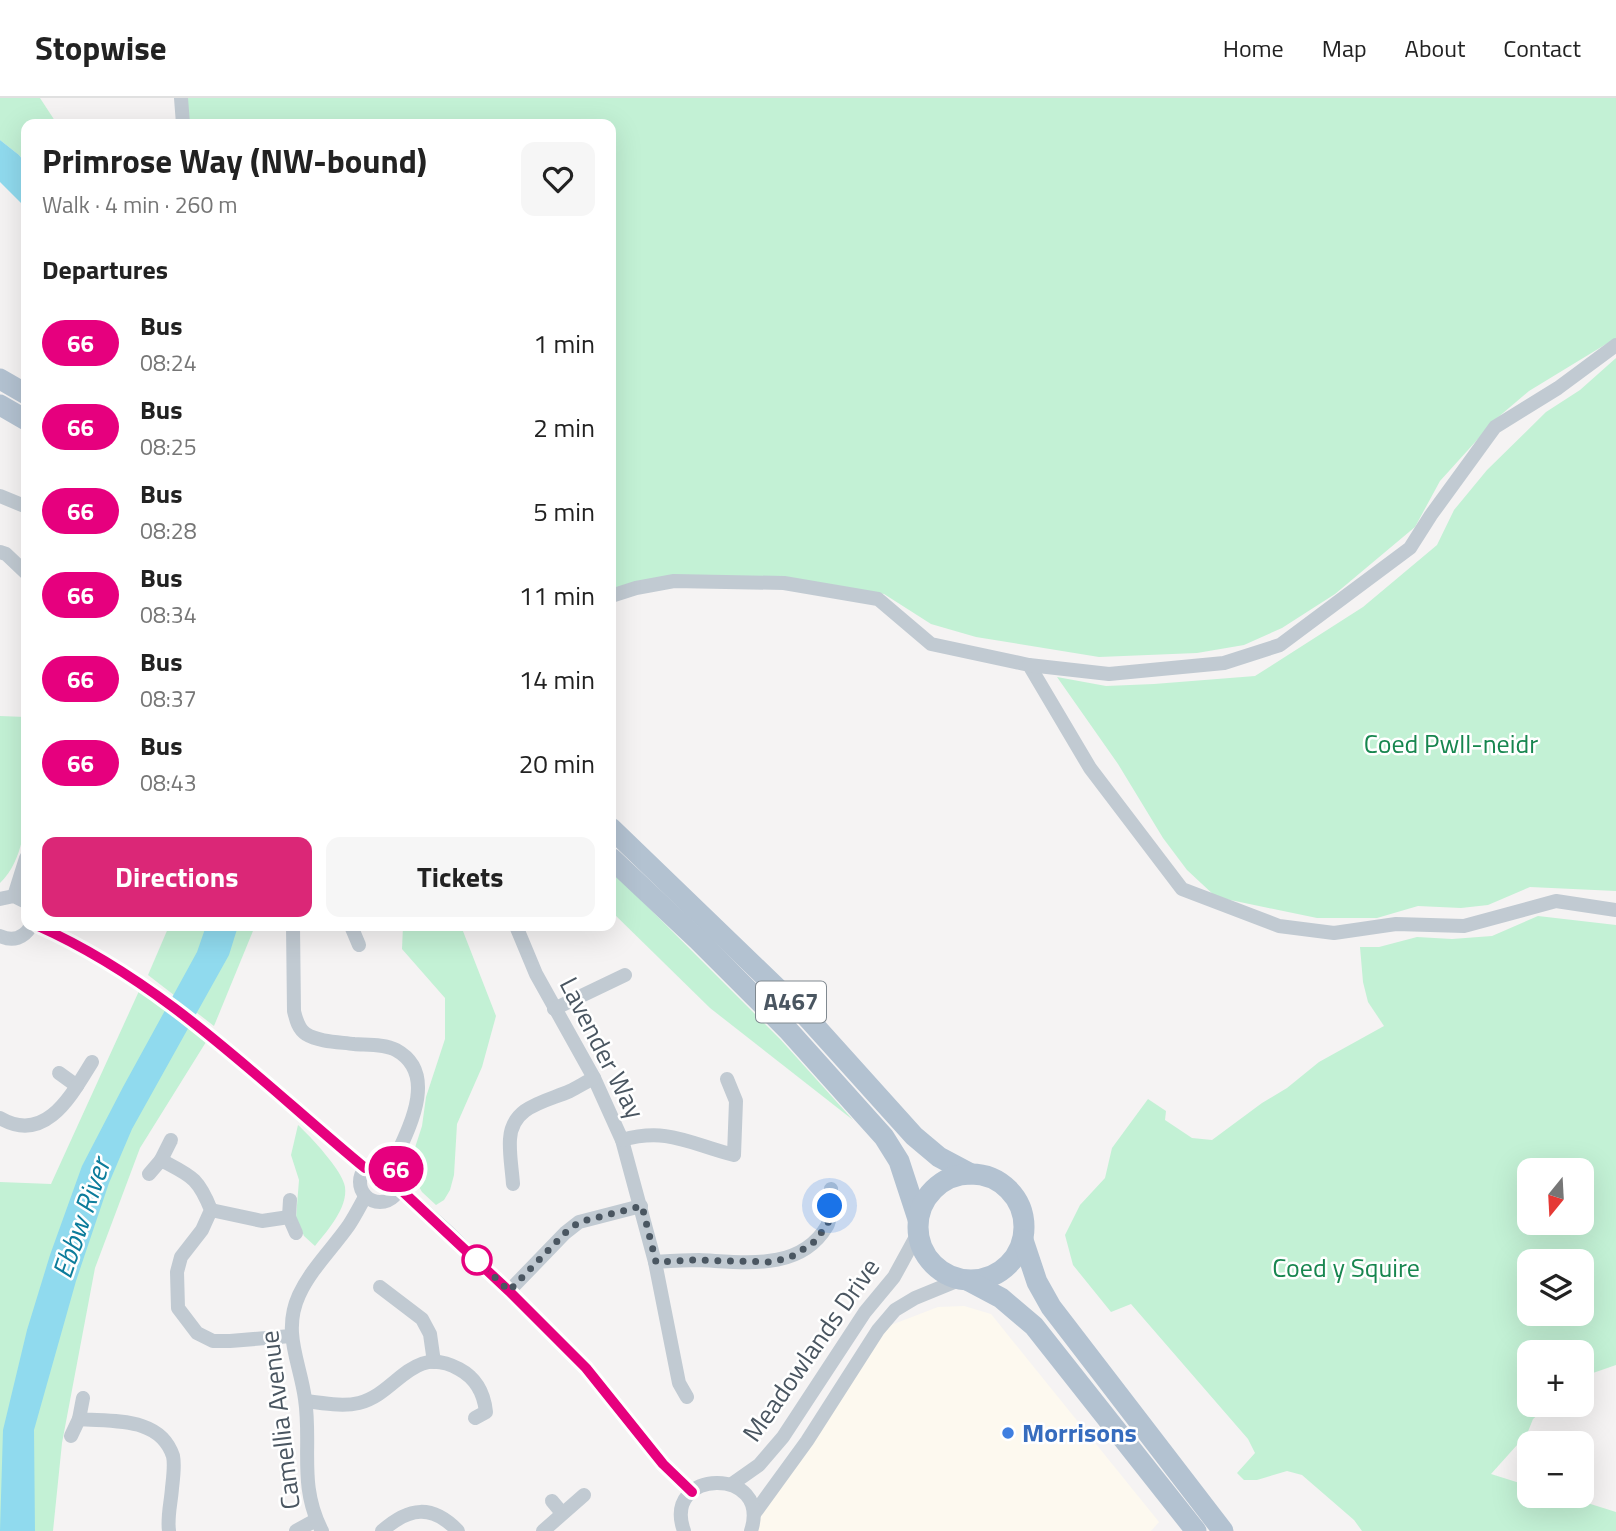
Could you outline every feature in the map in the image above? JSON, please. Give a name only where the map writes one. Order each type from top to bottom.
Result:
[{"type":"main road","points":[[0,379],[21,391]]},
{"type":"main road","points":[[0,405],[21,417]]},
{"type":"main road","name":"A467","points":[[616,833],[805,1015],[914,1136],[939,1157],[971,1174]]},
{"type":"main road","name":"A467","points":[[616,863],[779,1021],[884,1137],[899,1161],[918,1226]]},
{"type":"main road","points":[[964,1280],[981,1280],[1003,1270],[1019,1251],[1025,1224],[1021,1208],[1013,1194],[994,1180],[971,1174],[943,1182],[932,1190],[925,1201],[918,1226],[924,1253],[941,1272],[1001,1298],[1034,1326],[1196,1531]]},
{"type":"main road","points":[[1023,1240],[1037,1282],[1051,1307],[1223,1531]]},
{"type":"street","points":[[181,98],[183,119]]},
{"type":"street","points":[[616,594],[674,581],[784,583],[878,599],[931,644],[1029,665],[1110,674],[1224,663],[1280,645],[1410,548],[1495,427],[1558,388],[1616,345]]},
{"type":"street","points":[[0,496],[21,505]]},
{"type":"street","points":[[0,552],[21,568]]},
{"type":"street","points":[[1029,665],[1090,768],[1182,889],[1279,926],[1334,933],[1396,924],[1464,926],[1556,901],[1616,910]]},
{"type":"street","points":[[13,899],[21,874]]},
{"type":"street","points":[[1,941],[21,937],[28,931]]},
{"type":"street","points":[[48,931],[91,952],[154,992],[216,1039],[365,1168]]},
{"type":"street","points":[[293,931],[294,1011],[297,1023],[306,1034],[324,1040],[394,1048],[411,1061],[418,1075],[411,1125],[392,1166]]},
{"type":"street","points":[[353,931],[359,945]]},
{"type":"street","name":"Lavender Way","points":[[522,931],[536,974],[594,1078],[622,1140],[656,1262],[679,1383],[687,1397]]},
{"type":"street","points":[[554,1009],[625,975]]},
{"type":"street","points":[[0,1118],[31,1125],[51,1118],[92,1062]]},
{"type":"street","points":[[59,1073],[77,1086]]},
{"type":"street","points":[[513,1184],[510,1140],[517,1119],[524,1110],[594,1078]]},
{"type":"street","points":[[622,1140],[657,1133],[679,1137],[734,1155],[736,1101],[727,1079]]},
{"type":"street","points":[[149,1174],[161,1160],[170,1140]]},
{"type":"street","points":[[161,1160],[197,1180],[211,1210],[202,1230],[181,1258],[177,1272],[178,1308],[185,1319],[197,1333],[213,1341],[291,1336]]},
{"type":"street","points":[[378,1161],[392,1166],[399,1176],[399,1188],[393,1198],[379,1203],[365,1197],[359,1184],[365,1168],[378,1161]]},
{"type":"street","points":[[399,1188],[586,1368],[663,1464],[692,1492]]},
{"type":"street","points":[[656,1262],[772,1262],[791,1257],[813,1243],[828,1224],[831,1189]]},
{"type":"street","name":"Camellia Avenue","points":[[319,1526],[306,1477],[306,1401],[291,1336],[292,1317],[299,1294],[350,1223],[365,1197]]},
{"type":"street","points":[[290,1200],[289,1217],[296,1233]]},
{"type":"street","points":[[509,1291],[579,1222],[642,1206]]},
{"type":"street","points":[[211,1210],[262,1221],[289,1217]]},
{"type":"street","name":"Meadowlands Drive","points":[[732,1484],[759,1465],[783,1437],[865,1312],[894,1277],[918,1226]]},
{"type":"street","name":"Meadowlands Drive","points":[[754,1514],[807,1441],[871,1339],[895,1310],[915,1298],[964,1280]]},
{"type":"street","points":[[380,1287],[422,1319],[430,1334],[433,1362]]},
{"type":"street","points":[[306,1401],[332,1405],[359,1403],[378,1395],[398,1376],[415,1366],[433,1362],[448,1363],[469,1374],[484,1396],[486,1412],[475,1418]]},
{"type":"street","points":[[71,1436],[79,1419],[83,1398]]},
{"type":"street","points":[[79,1419],[107,1422],[121,1420],[142,1426],[157,1433],[167,1445],[173,1458],[169,1531]]},
{"type":"street","points":[[684,1531],[681,1514],[683,1505],[692,1492],[710,1482],[732,1484],[745,1494],[754,1514],[751,1531]]},
{"type":"street","points":[[543,1531],[584,1495]]},
{"type":"street","points":[[552,1501],[562,1513]]},
{"type":"street","points":[[382,1531],[409,1514],[425,1510],[436,1513],[458,1531]]},
{"type":"street","points":[[296,1531],[319,1526]]},
{"type":"shaded area","points":[[964,1306],[991,1314],[1159,1522],[1151,1531],[751,1531],[878,1330],[938,1307]]},
{"type":"green space","points":[[0,98],[40,98],[54,119],[21,119],[21,158],[0,140]]},
{"type":"green space","points":[[185,98],[1616,98],[1616,338],[1529,391],[1496,419],[1440,481],[1415,527],[1335,594],[1282,628],[1244,645],[1197,653],[1099,657],[976,637],[931,624],[884,594],[773,577],[616,589],[616,119],[188,119]]},
{"type":"green space","name":"Coed Pwll-neidr","points":[[1616,358],[1616,891],[1530,887],[1488,905],[1461,908],[1418,906],[1377,918],[1317,918],[1216,897],[1187,870],[1163,838],[1118,764],[1057,677],[1106,686],[1255,676],[1363,607],[1437,545],[1454,510],[1487,470],[1546,412],[1580,390]]},
{"type":"green space","points":[[0,716],[21,717],[21,844],[12,868],[0,883]]},
{"type":"green space","points":[[616,875],[780,1039],[853,1120],[710,1008],[616,916]]},
{"type":"green space","name":"Coed y Squire","points":[[1538,916],[1616,925],[1616,1365],[1594,1373],[1594,1340],[1517,1340],[1517,1417],[1535,1417],[1528,1431],[1517,1431],[1517,1445],[1491,1474],[1517,1482],[1517,1508],[1594,1508],[1594,1505],[1616,1512],[1616,1531],[1362,1531],[1354,1520],[1302,1475],[1287,1471],[1257,1480],[1244,1480],[1237,1473],[1255,1453],[1248,1439],[1131,1304],[1111,1312],[1073,1265],[1065,1235],[1080,1205],[1105,1178],[1112,1148],[1148,1099],[1166,1111],[1165,1120],[1192,1138],[1212,1140],[1287,1088],[1319,1062],[1384,1026],[1368,1002],[1360,947],[1379,947],[1417,937],[1452,939],[1492,936]]},
{"type":"green space","points":[[167,931],[253,931],[214,1026],[148,975]]},
{"type":"green space","points":[[403,931],[463,931],[496,1016],[482,1067],[457,1124],[454,1175],[450,1190],[444,1200],[436,1205],[422,1192],[412,1175],[410,1163],[422,1126],[426,1097],[445,1039],[445,998],[402,949]]},
{"type":"green space","points":[[139,991],[206,1042],[140,1148],[95,1268],[62,1443],[53,1531],[0,1531],[0,1182],[51,1184]]},
{"type":"green space","points":[[298,1125],[332,1163],[345,1187],[340,1211],[315,1246],[304,1236],[296,1218],[299,1180],[291,1155]]},
{"type":"water","points":[[0,140],[21,158],[21,203],[0,182]]},
{"type":"water","name":"Ebbw River","points":[[204,931],[236,931],[229,955],[132,1129],[109,1183],[76,1281],[34,1430],[35,1531],[0,1531],[3,1430],[27,1330],[50,1255],[82,1166],[197,952]]},
{"type":"bus line","name":"66","points":[[50,931],[91,952],[154,992],[252,1069],[365,1168],[378,1161],[392,1166],[399,1176],[399,1188],[586,1368],[663,1464],[692,1492]]},
{"type":"place","name":"Morrisons","points":[[1008,1433]]},
{"type":"route","points":[[477,1260],[509,1291],[579,1222],[642,1206],[656,1262],[772,1262],[791,1257],[813,1243],[828,1224],[830,1206]]}]
